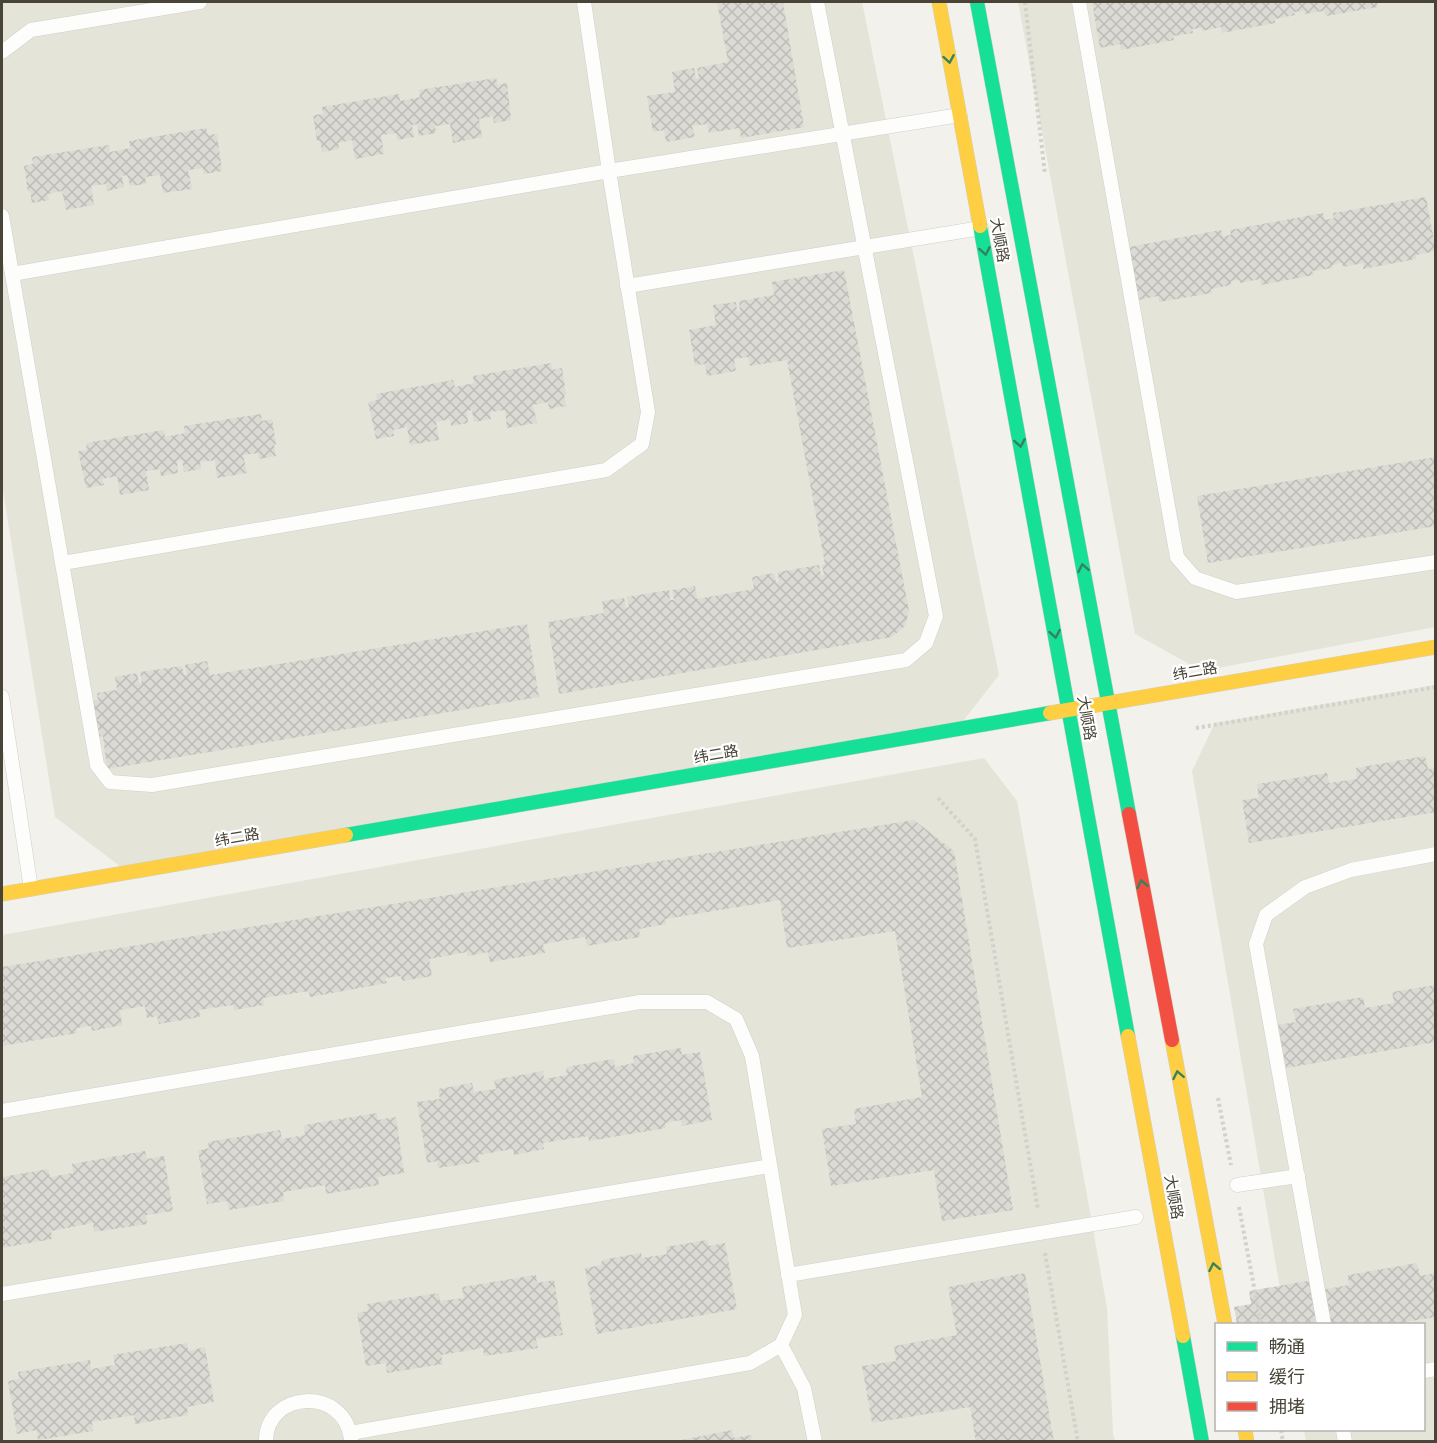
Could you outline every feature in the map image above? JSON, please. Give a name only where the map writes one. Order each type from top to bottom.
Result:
[{"type":"street","name":"大顺路","points":[[939,2],[1202,1442]]},
{"type":"street","name":"大顺路","points":[[977,2],[1225,1323]]},
{"type":"street","name":"纬二路","points":[[2,894],[1436,647]]},
{"type":"lane","points":[[2,51],[31,30],[200,2]]},
{"type":"lane","points":[[63,563],[606,471],[642,444],[648,412],[584,2]]},
{"type":"lane","points":[[2,216],[97,765],[110,782],[152,785],[906,660],[926,643],[936,616],[817,2]]},
{"type":"lane","points":[[1079,2],[1177,558],[1195,578],[1236,592],[1436,562]]},
{"type":"lane","points":[[12,274],[609,171],[960,115]]},
{"type":"lane","points":[[627,286],[981,228]]},
{"type":"lane","points":[[2,697],[31,889]]},
{"type":"lane","points":[[1324,1323],[1256,944],[1266,915],[1305,887],[1351,870],[1436,854]]},
{"type":"lane","points":[[2,1111],[640,1002],[707,1002],[736,1019],[752,1056],[795,1315],[781,1345],[750,1363],[350,1437],[349,1427],[338,1411],[322,1402],[303,1400],[285,1406],[272,1420],[266,1442]]},
{"type":"lane","points":[[2,1294],[770,1167]]},
{"type":"lane","points":[[1237,1185],[1298,1176]]},
{"type":"lane","points":[[788,1275],[1136,1217]]},
{"type":"lane","points":[[781,1345],[804,1388],[815,1442]]},
{"type":"path","points":[[1196,728],[1436,687]]},
{"type":"path","points":[[938,798],[975,839],[1039,1217]]},
{"type":"path","points":[[1045,1253],[1078,1442]]},
{"type":"shaded area","points":[[2,2],[862,2],[999,675],[960,725],[137,879],[55,817],[2,484]]},
{"type":"shaded area","points":[[1018,2],[1435,2],[1435,627],[1202,671],[1135,634]]},
{"type":"shaded area","points":[[1435,685],[1435,1441],[1306,1441],[1304,1431],[1425,1431],[1425,1323],[1286,1323],[1192,771],[1215,723]]},
{"type":"shaded area","points":[[984,758],[1017,801],[1107,1308],[1115,1441],[2,1442],[2,935]]},
{"type":"building","points":[[717,2],[783,2],[804,127],[741,138],[739,128],[709,133],[707,124],[692,126],[695,137],[666,142],[664,130],[653,132],[647,96],[675,92],[672,72],[694,68],[696,78],[699,78],[697,68],[728,62]]},
{"type":"building","points":[[1092,2],[1377,2],[1378,7],[1326,16],[1324,11],[1305,14],[1304,11],[1294,12],[1295,15],[1275,19],[1275,23],[1222,33],[1221,27],[1202,31],[1201,28],[1192,29],[1193,33],[1173,36],[1174,40],[1121,50],[1120,44],[1100,48]]},
{"type":"building","points":[[496,78],[498,85],[507,83],[511,120],[494,123],[493,116],[479,119],[482,137],[453,143],[450,124],[435,126],[436,133],[419,136],[417,124],[412,125],[414,137],[397,140],[396,133],[381,135],[384,154],[355,159],[352,140],[338,143],[339,149],[322,152],[320,141],[317,141],[313,115],[323,114],[322,107],[399,94],[400,101],[420,97],[419,90]]},
{"type":"building","points":[[206,128],[208,135],[217,134],[222,171],[204,174],[203,168],[188,170],[192,189],[163,193],[160,175],[145,177],[146,184],[130,186],[127,175],[122,176],[124,187],[107,191],[106,184],[91,186],[94,205],[66,210],[62,191],[48,194],[49,200],[32,203],[24,166],[33,164],[32,157],[109,145],[110,152],[131,148],[129,141]]},
{"type":"building","points":[[1426,197],[1436,251],[1416,255],[1416,259],[1363,269],[1363,263],[1343,267],[1342,263],[1332,265],[1333,268],[1312,271],[1314,275],[1261,285],[1260,279],[1240,283],[1239,280],[1231,281],[1231,285],[1211,289],[1212,293],[1159,302],[1158,296],[1138,300],[1129,247],[1221,230],[1223,236],[1231,235],[1230,230],[1323,213],[1325,220],[1334,218],[1333,213]]},
{"type":"building","points":[[844,270],[909,611],[905,626],[892,637],[559,694],[548,622],[604,613],[602,601],[624,598],[626,608],[629,607],[627,597],[669,590],[670,600],[674,600],[672,590],[695,586],[697,599],[754,589],[752,577],[774,573],[776,583],[779,582],[778,572],[819,565],[821,575],[824,575],[822,565],[825,564],[787,360],[750,366],[748,357],[734,359],[736,371],[707,376],[705,364],[695,365],[689,330],[716,325],[713,305],[736,302],[737,311],[740,311],[739,301],[774,295],[772,282]]},
{"type":"building","points":[[551,363],[552,370],[562,368],[566,406],[549,409],[548,402],[533,405],[537,423],[507,428],[505,410],[490,412],[491,419],[474,422],[472,410],[467,411],[468,423],[451,426],[450,419],[436,422],[439,440],[410,445],[407,427],[393,430],[394,436],[376,439],[368,402],[377,400],[376,394],[453,380],[455,387],[474,383],[473,376]]},
{"type":"building","points":[[261,414],[262,421],[272,419],[276,456],[259,459],[258,453],[243,455],[247,473],[217,478],[215,460],[200,462],[201,469],[184,472],[182,460],[177,461],[178,473],[161,476],[160,469],[146,471],[149,490],[120,495],[117,476],[102,479],[104,485],[86,488],[78,451],[87,450],[86,443],[164,430],[165,437],[185,433],[184,426]]},
{"type":"building","points":[[1436,457],[1436,526],[1208,563],[1197,496]]},
{"type":"building","points":[[527,624],[539,697],[107,769],[103,736],[96,737],[90,701],[98,700],[97,693],[117,690],[115,677],[137,673],[139,683],[142,683],[140,672],[182,666],[184,675],[187,675],[185,665],[207,661],[210,675]]},
{"type":"building","points":[[1425,756],[1428,769],[1436,768],[1436,812],[1249,843],[1242,800],[1259,798],[1257,784],[1327,773],[1329,783],[1357,779],[1356,768]]},
{"type":"building","points":[[914,820],[954,851],[1013,1210],[942,1221],[934,1170],[831,1186],[822,1129],[856,1124],[854,1109],[922,1097],[895,931],[787,948],[780,900],[665,919],[666,924],[639,929],[640,937],[587,946],[585,937],[543,944],[545,953],[490,962],[488,952],[468,956],[467,952],[429,959],[432,976],[402,981],[401,976],[385,978],[387,983],[310,997],[309,991],[263,998],[264,1005],[234,1010],[233,1005],[199,1010],[200,1017],[159,1024],[157,1016],[147,1018],[145,1006],[120,1010],[122,1025],[92,1031],[91,1026],[76,1028],[77,1033],[2,1046],[2,967]]},
{"type":"building","points":[[1436,985],[1436,1042],[1286,1068],[1278,1025],[1296,1022],[1293,1009],[1363,997],[1365,1008],[1394,1003],[1392,992]]},
{"type":"building","points":[[681,1048],[682,1055],[700,1052],[712,1120],[682,1126],[681,1120],[665,1123],[666,1128],[589,1141],[588,1136],[543,1143],[544,1149],[514,1155],[513,1149],[478,1155],[480,1162],[438,1168],[437,1161],[427,1163],[417,1102],[440,1099],[438,1089],[472,1083],[474,1092],[496,1089],[494,1080],[543,1071],[544,1079],[567,1075],[566,1067],[614,1059],[615,1067],[634,1063],[633,1056]]},
{"type":"building","points":[[377,1113],[378,1120],[396,1117],[404,1173],[378,1177],[379,1185],[326,1194],[325,1185],[283,1192],[284,1201],[229,1210],[227,1201],[207,1204],[198,1151],[209,1148],[208,1142],[280,1130],[282,1139],[305,1135],[304,1125]]},
{"type":"building","points":[[145,1151],[147,1159],[164,1156],[173,1211],[146,1215],[147,1224],[94,1232],[93,1223],[51,1231],[52,1239],[2,1248],[2,1177],[48,1169],[50,1177],[73,1173],[72,1164]]},
{"type":"building","points":[[707,1240],[709,1246],[725,1243],[737,1309],[597,1334],[585,1268],[601,1265],[602,1260],[641,1253],[642,1258],[667,1254],[666,1247]]},
{"type":"building","points":[[1417,1263],[1420,1276],[1436,1273],[1436,1317],[1400,1323],[1237,1323],[1234,1307],[1251,1304],[1249,1291],[1319,1279],[1321,1290],[1349,1285],[1348,1275]]},
{"type":"building","points":[[1025,1273],[1054,1442],[976,1442],[970,1407],[872,1423],[862,1366],[896,1361],[894,1346],[957,1335],[948,1287]]},
{"type":"building","points":[[536,1275],[537,1283],[554,1280],[563,1335],[536,1339],[538,1348],[484,1356],[483,1348],[441,1355],[443,1364],[387,1373],[386,1363],[366,1366],[357,1313],[368,1311],[367,1304],[439,1293],[440,1301],[464,1298],[462,1287]]},
{"type":"building","points":[[187,1343],[188,1351],[205,1347],[214,1402],[187,1407],[188,1415],[135,1424],[134,1415],[92,1422],[93,1431],[38,1440],[37,1430],[17,1434],[8,1381],[19,1379],[18,1372],[90,1360],[91,1369],[115,1365],[113,1355]]},
{"type":"building","points":[[732,1430],[734,1438],[751,1435],[752,1442],[672,1442]]},
{"type":"traffic: fast","points":[[977,2],[1129,814]]},
{"type":"traffic: fast","points":[[980,226],[1128,1036]]},
{"type":"traffic: fast","points":[[346,835],[1050,713]]},
{"type":"traffic: fast","points":[[1183,1336],[1202,1442]]},
{"type":"traffic: slow","points":[[939,2],[980,226]]},
{"type":"traffic: slow","points":[[1050,713],[1436,647]]},
{"type":"traffic: slow","points":[[2,894],[346,835]]},
{"type":"traffic: slow","points":[[1128,1036],[1183,1336]]},
{"type":"traffic: slow","points":[[1172,1040],[1225,1323]]},
{"type":"traffic: slow","points":[[1245,1431],[1247,1442]]},
{"type":"traffic: jam","points":[[1129,814],[1172,1040]]}]
